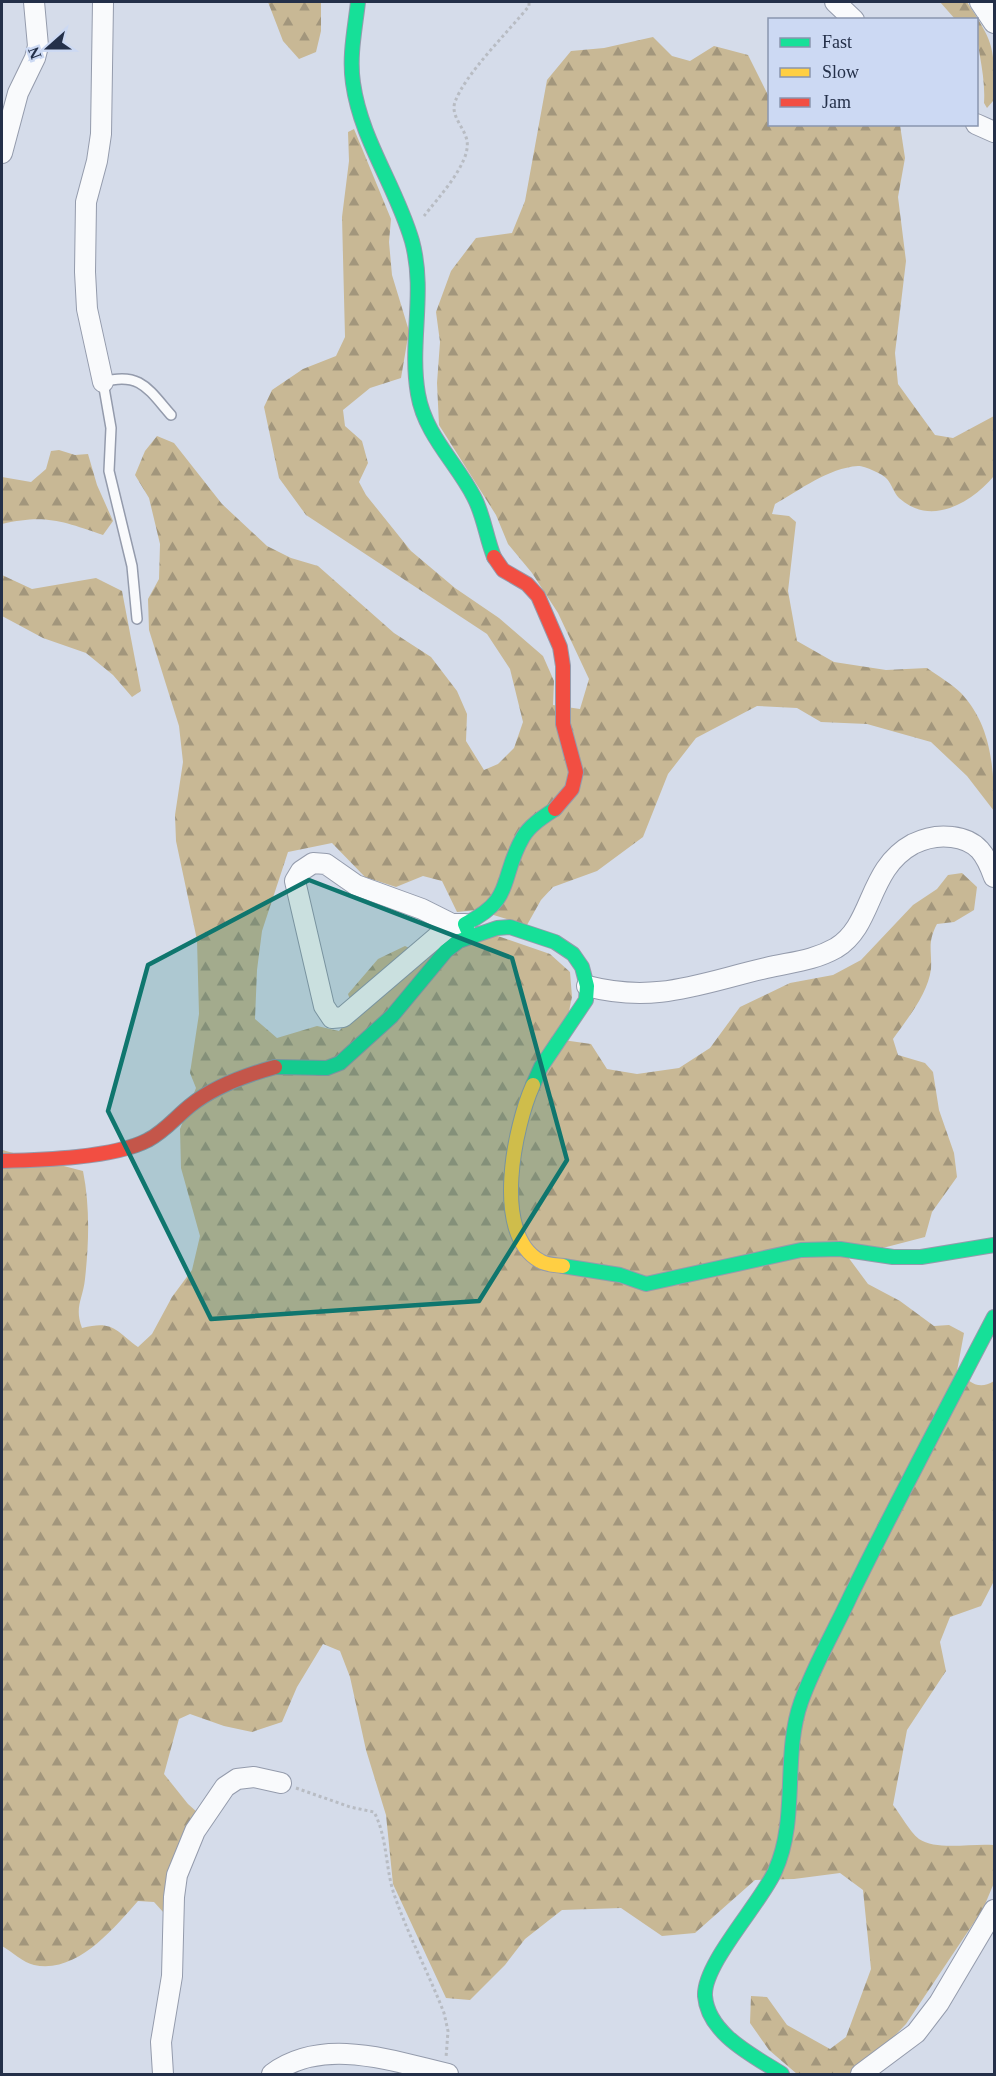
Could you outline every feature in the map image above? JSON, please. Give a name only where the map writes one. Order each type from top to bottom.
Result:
[{"type":"street","points":[[2,153],[18,93],[37,52],[34,2]]},
{"type":"street","points":[[103,2],[100,134],[86,202],[85,272],[87,309],[104,382]]},
{"type":"street","points":[[358,2],[351,59],[358,112],[410,229],[418,265],[417,376],[423,414],[433,435],[472,491],[482,512],[494,556],[501,568],[538,594],[560,646],[563,664],[563,725],[575,757],[574,781],[565,802],[529,828],[521,841],[511,876],[494,907],[462,928],[344,1017],[332,1018],[324,1006],[295,881],[301,872],[313,863],[326,864],[356,885],[422,909],[462,928],[510,927],[555,942],[573,954],[582,967],[587,986],[586,1000],[541,1067],[522,1110],[512,1155],[511,1197],[517,1226],[526,1248],[541,1262],[626,1277],[646,1284],[801,1250],[840,1249],[893,1257],[921,1257],[994,1245]]},
{"type":"street","points":[[835,2],[852,18]]},
{"type":"street","points":[[980,2],[994,23]]},
{"type":"street","points":[[978,125],[994,132]]},
{"type":"street","points":[[587,986],[619,992],[662,994],[813,959],[838,946],[854,931],[880,874],[897,853],[940,835],[965,838],[976,844],[987,857],[994,877]]},
{"type":"street","points":[[2,1161],[42,1160],[123,1149],[149,1140],[193,1103],[245,1075],[278,1066],[327,1068],[340,1063],[392,1016],[446,951],[459,941],[462,928]]},
{"type":"street","points":[[782,2074],[720,2029],[710,2013],[705,1995],[707,1978],[763,1897],[777,1867],[784,1836],[793,1732],[804,1694],[886,1523],[994,1317]]},
{"type":"street","points":[[163,2074],[161,2042],[172,1976],[174,1897],[177,1875],[195,1831],[225,1787],[237,1779],[255,1777],[281,1783]]},
{"type":"street","points":[[861,2074],[916,2033],[939,2003],[994,1910]]},
{"type":"street","points":[[272,2074],[303,2057],[324,2054],[349,2054],[447,2074]]},
{"type":"lane","points":[[137,618],[132,566],[109,471],[111,428],[104,382],[117,378],[131,378],[144,385],[171,415]]},
{"type":"path","points":[[410,229],[421,221],[465,158],[467,141],[456,117],[454,105],[461,88],[529,6],[529,2]]},
{"type":"path","points":[[281,1783],[350,1807],[374,1812],[380,1823],[387,1873],[395,1898],[444,2013],[448,2031],[447,2074]]},
{"type":"highlighted area","points":[[309,880],[512,958],[567,1160],[479,1301],[211,1319],[108,1111],[148,965]]},
{"type":"green space","points":[[268,2],[321,2],[321,31],[316,52],[299,59],[283,41]]},
{"type":"green space","points":[[940,2],[967,2],[976,18],[954,18]]},
{"type":"green space","points":[[978,21],[988,39],[993,58],[994,100],[987,108],[984,103],[984,81],[978,41]]},
{"type":"green space","points":[[653,37],[672,56],[690,61],[714,46],[748,55],[768,95],[768,126],[900,126],[905,158],[898,197],[906,261],[895,353],[898,384],[935,435],[953,438],[994,416],[994,476],[974,495],[950,508],[924,511],[899,498],[887,479],[858,466],[825,475],[775,504],[772,514],[789,516],[796,522],[788,591],[797,641],[834,662],[886,670],[927,668],[961,693],[979,719],[985,734],[992,764],[994,811],[967,776],[931,742],[867,724],[821,722],[797,708],[757,706],[696,738],[668,774],[643,837],[597,871],[553,887],[541,900],[527,925],[477,910],[457,912],[442,881],[423,876],[396,887],[365,877],[332,843],[288,852],[262,931],[257,970],[255,1019],[277,1038],[317,1026],[339,1031],[355,1014],[348,994],[378,959],[405,946],[427,956],[495,935],[550,954],[570,972],[572,997],[563,1040],[591,1044],[607,1069],[637,1074],[679,1068],[710,1048],[740,1007],[790,983],[833,975],[861,960],[913,905],[937,889],[948,875],[962,873],[977,887],[974,910],[954,922],[937,924],[931,942],[931,969],[926,988],[893,1039],[898,1055],[925,1063],[933,1072],[939,1110],[954,1153],[957,1177],[932,1212],[925,1237],[848,1257],[868,1284],[900,1301],[934,1326],[949,1325],[964,1333],[957,1371],[974,1384],[983,1385],[994,1381],[994,1581],[981,1606],[950,1617],[940,1642],[946,1671],[907,1730],[893,1805],[912,1832],[926,1843],[945,1846],[993,1845],[994,1883],[983,1909],[906,2024],[880,2051],[877,2074],[797,2074],[769,2050],[750,2023],[751,1996],[767,1997],[787,2025],[830,2049],[846,2037],[871,1969],[863,1890],[840,1873],[794,1879],[755,1880],[695,1933],[662,1936],[621,1908],[562,1910],[525,1939],[505,1965],[470,2000],[446,1998],[393,1884],[386,1815],[366,1750],[350,1677],[340,1651],[323,1644],[297,1687],[282,1722],[252,1732],[224,1726],[190,1714],[179,1719],[164,1774],[188,1804],[207,1821],[164,1913],[154,1902],[138,1901],[93,1947],[65,1963],[50,1966],[30,1964],[2,1946],[2,1150],[83,1171],[88,1225],[85,1279],[79,1309],[82,1328],[101,1325],[113,1328],[138,1347],[152,1334],[172,1297],[192,1270],[200,1236],[181,1168],[180,1129],[196,1088],[190,1073],[199,1014],[197,940],[176,841],[175,815],[183,762],[179,726],[149,630],[148,599],[159,579],[160,544],[149,498],[135,475],[145,451],[157,436],[174,443],[222,504],[267,546],[291,558],[318,566],[394,633],[431,657],[457,691],[467,714],[466,741],[484,770],[498,764],[514,748],[523,722],[510,669],[487,634],[306,515],[279,478],[264,407],[272,390],[303,369],[336,356],[345,337],[342,217],[349,161],[348,132],[354,129],[391,219],[389,242],[392,275],[409,331],[401,378],[370,388],[343,410],[345,426],[362,441],[368,463],[359,482],[366,495],[411,551],[455,588],[499,618],[543,656],[554,681],[553,705],[580,709],[589,679],[558,613],[532,573],[508,544],[496,515],[439,425],[437,383],[440,342],[436,312],[451,271],[476,238],[512,233],[525,201],[547,80],[571,51],[604,48]]},
{"type":"green space","points":[[59,450],[75,455],[88,454],[97,485],[113,521],[103,535],[76,526],[42,519],[2,524],[2,477],[31,482],[46,469],[51,451]]},
{"type":"green space","points":[[2,575],[32,589],[96,578],[122,591],[141,691],[132,697],[113,675],[86,653],[43,638],[2,616]]},
{"type":"traffic: fast","points":[[358,2],[352,63],[357,104],[371,144],[405,221],[416,260],[418,298],[415,356],[418,394],[427,422],[467,484],[477,504],[494,557]]},
{"type":"traffic: fast","points":[[468,931],[465,924],[492,906],[499,896],[523,837],[529,829],[555,809]]},
{"type":"traffic: fast","points":[[275,1067],[327,1068],[340,1063],[392,1016],[446,951],[459,941],[497,928],[510,927],[555,942],[573,954],[582,967],[587,986],[586,1000],[541,1067],[533,1085]]},
{"type":"traffic: fast","points":[[563,1266],[620,1275],[646,1284],[801,1250],[840,1249],[893,1257],[921,1257],[994,1245]]},
{"type":"traffic: fast","points":[[782,2074],[723,2033],[708,2010],[705,1996],[707,1983],[713,1967],[768,1884],[782,1851],[787,1830],[795,1723],[812,1675],[886,1525],[994,1317]]},
{"type":"traffic: slow","points":[[533,1085],[514,1151],[511,1178],[512,1204],[516,1228],[525,1247],[540,1261],[563,1266]]},
{"type":"traffic: jam","points":[[494,557],[503,570],[527,584],[538,596],[560,647],[563,666],[563,724],[576,772],[572,789],[555,809]]},
{"type":"traffic: jam","points":[[2,1161],[77,1157],[134,1146],[160,1133],[191,1105],[210,1092],[275,1067]]}]
